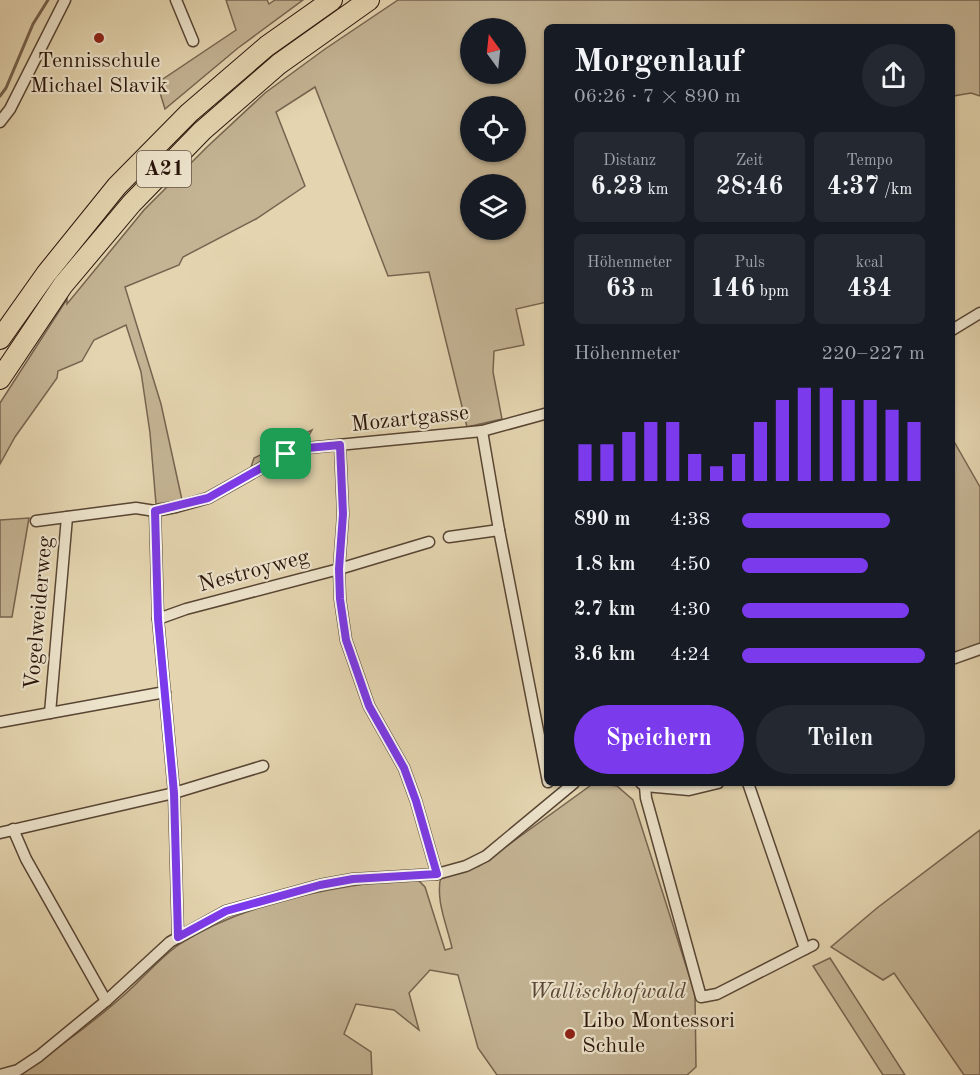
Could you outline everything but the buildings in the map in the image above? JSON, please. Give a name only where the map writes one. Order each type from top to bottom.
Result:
[{"type":"highway","name":"A21","points":[[0,339],[46,274],[117,186],[198,106],[267,46],[332,0]]},
{"type":"highway","name":"A21","points":[[0,379],[63,285],[132,203],[202,131],[279,64],[369,0]]},
{"type":"street","points":[[0,122],[10,109],[65,0]]},
{"type":"street","points":[[176,0],[193,41]]},
{"type":"street","points":[[955,328],[980,313]]},
{"type":"street","name":"Mozartgasse","points":[[36,521],[136,508],[155,511],[208,498],[286,454],[307,448],[482,431],[544,414]]},
{"type":"street","points":[[482,431],[544,761]]},
{"type":"street","points":[[340,445],[343,514],[339,569],[340,599],[346,640],[369,706],[404,768],[437,874]]},
{"type":"street","points":[[155,511],[158,619],[174,793],[178,937]]},
{"type":"street","name":"Vogelweiderweg","points":[[50,713],[68,517]]},
{"type":"street","points":[[449,537],[499,530]]},
{"type":"street","name":"Nestroyweg","points":[[158,619],[186,609],[339,569],[429,542]]},
{"type":"street","points":[[955,657],[980,649]]},
{"type":"street","points":[[0,722],[165,692]]},
{"type":"street","points":[[0,833],[174,793],[263,766]]},
{"type":"street","points":[[549,786],[551,800]]},
{"type":"street","points":[[0,1075],[18,1070],[39,1056],[178,937],[226,911],[320,885],[353,879],[437,874],[466,866],[486,856],[570,786]]},
{"type":"street","points":[[643,786],[701,997],[717,994],[809,947],[749,786]]},
{"type":"street","points":[[658,786],[689,790],[706,786]]},
{"type":"street","points":[[13,829],[27,859],[106,1001]]},
{"type":"green space","points":[[226,0],[267,0],[269,4],[275,0],[303,0],[238,48],[165,109],[157,83],[236,30]]},
{"type":"green space","points":[[398,0],[980,0],[980,96],[971,93],[955,96],[955,24],[544,24],[544,303],[516,309],[524,345],[494,351],[493,372],[502,419],[467,427],[429,272],[388,276],[315,87],[276,112],[305,186],[256,219],[183,257],[179,265],[125,287],[161,404],[182,500],[156,504],[150,433],[141,372],[126,325],[94,340],[82,361],[58,371],[57,378],[15,437],[0,464],[0,403],[67,299],[67,304],[144,210],[265,93]]},
{"type":"green space","points":[[312,430],[306,441],[251,467],[254,458]]},
{"type":"green space","points":[[955,443],[980,487],[980,643],[955,652]]},
{"type":"green space","points":[[29,518],[12,617],[0,617],[0,520]]},
{"type":"green space","name":"Wallischhofwald","points":[[590,786],[617,786],[633,800],[695,994],[696,1067],[687,1075],[497,1075],[478,1048],[458,975],[430,970],[409,993],[419,1030],[394,1010],[356,1004],[344,1034],[371,1052],[372,1075],[16,1075],[98,1017],[180,944],[206,929],[264,906],[356,885],[416,878],[425,887],[445,950],[452,948],[439,894],[441,876],[479,866]]},
{"type":"green space","points":[[980,830],[980,1075],[964,1075],[894,973],[883,980],[831,947],[877,908]]},
{"type":"green space","points":[[830,958],[905,1075],[883,1075],[813,966]]},
{"type":"waterway","points":[[0,96],[6,88],[33,24],[48,0]]},
{"type":"place","name":"Tennisschule Michael Slavik","points":[[99,38]]},
{"type":"place","name":"Libo Montessori Schule","points":[[570,1034]]},
{"type":"route","points":[[340,445],[343,514],[339,569],[340,599],[346,640],[369,706],[404,768],[437,874],[353,879],[320,885],[226,911],[178,937],[174,793],[158,619],[155,511],[208,498],[286,454],[307,448],[340,445]]}]
